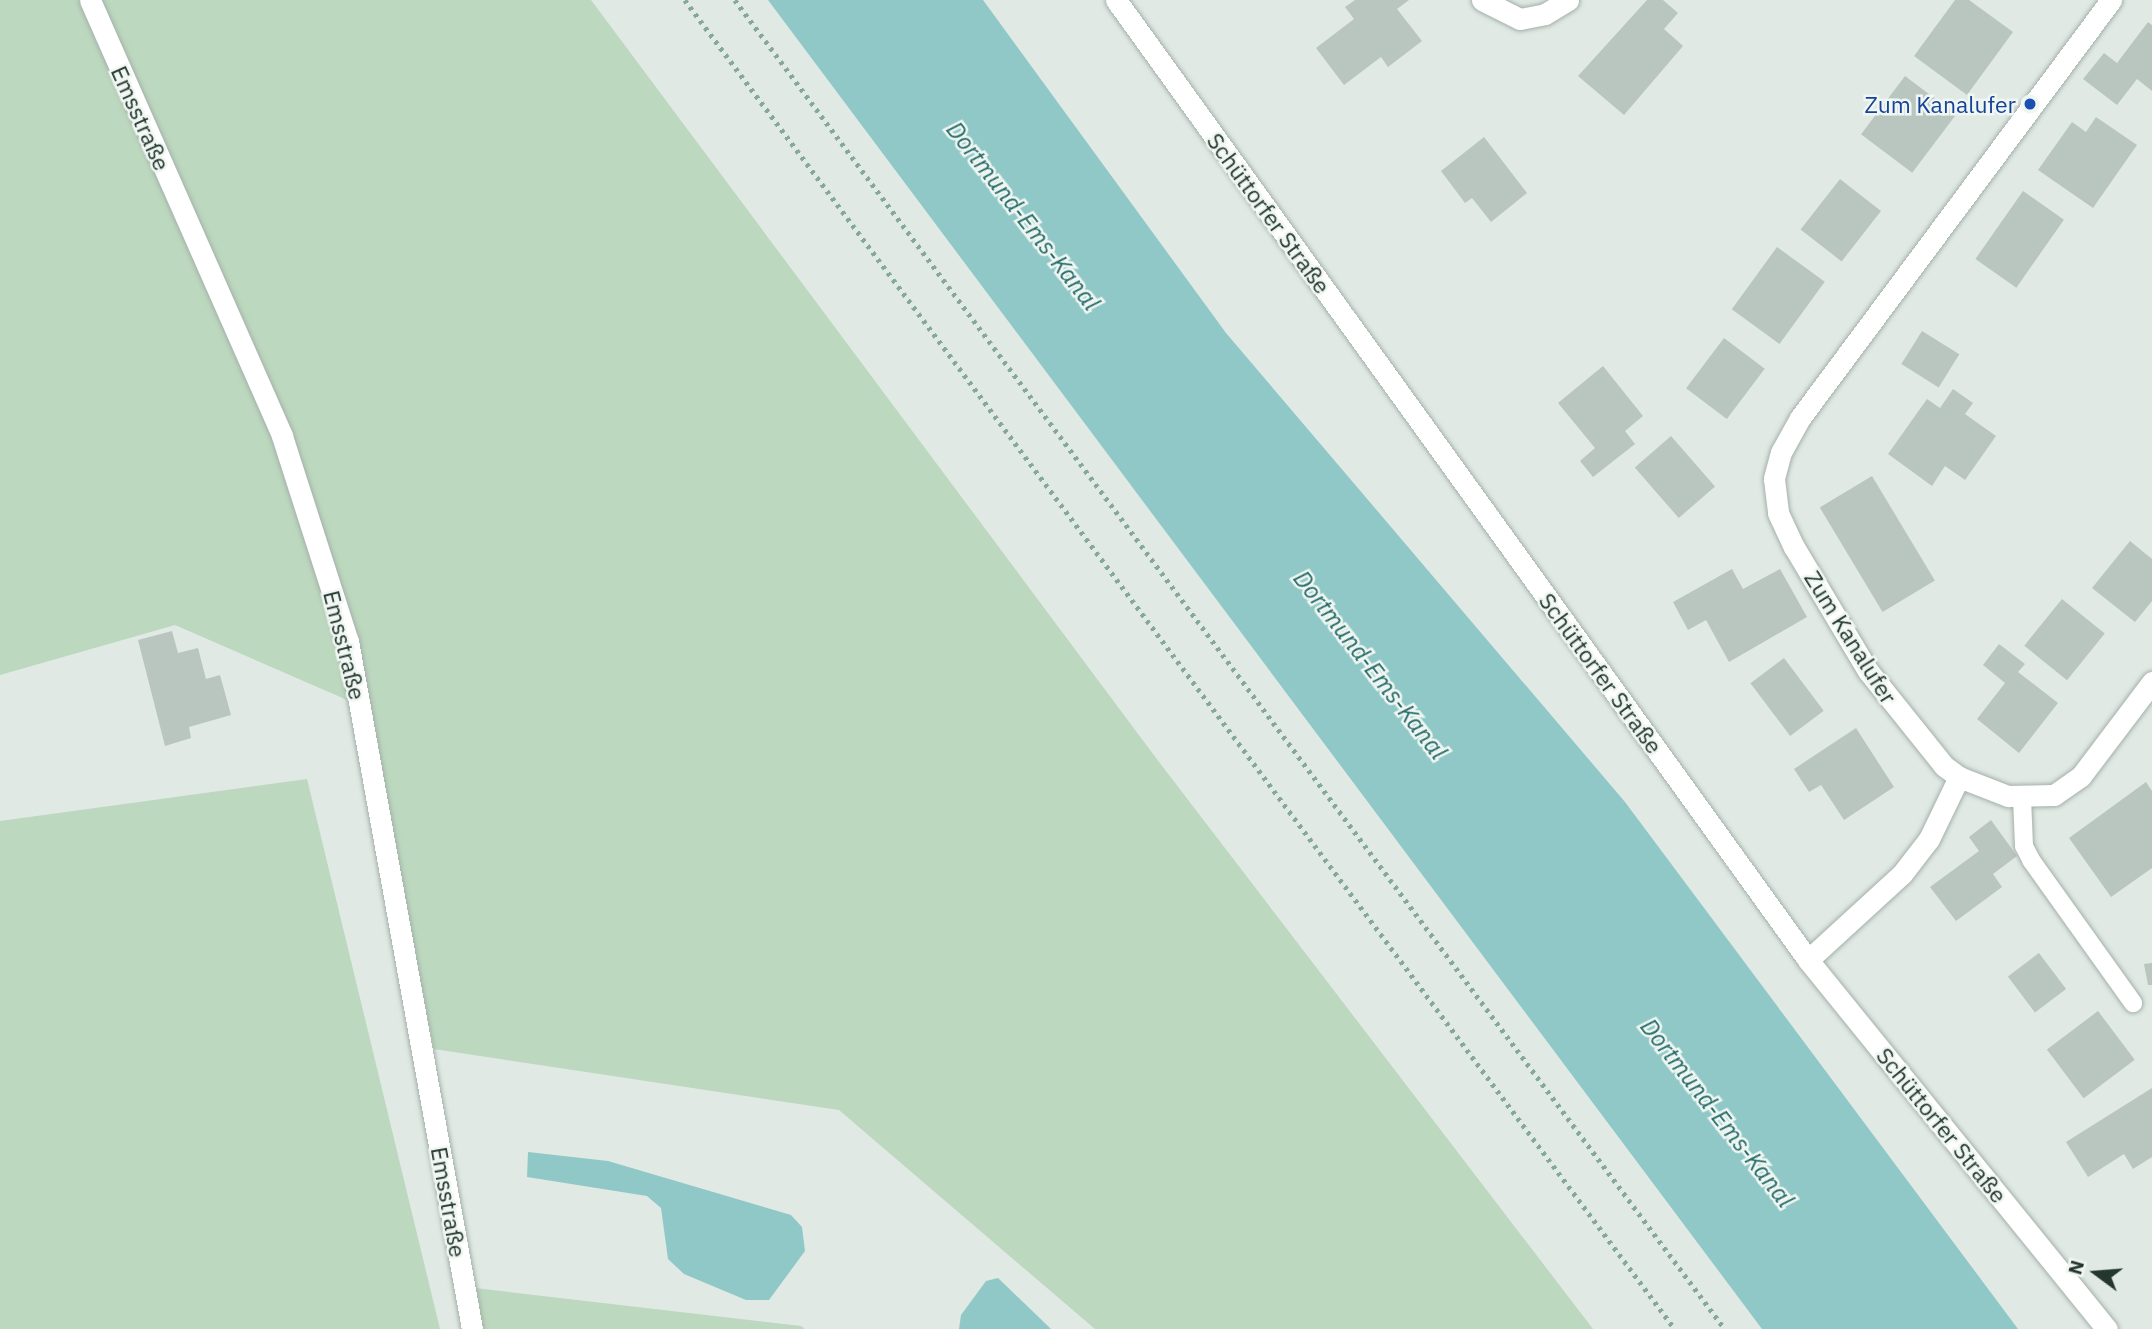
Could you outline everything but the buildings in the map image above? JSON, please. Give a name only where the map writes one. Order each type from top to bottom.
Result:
[{"type":"street","name":"Emsstraße","points":[[90,0],[282,436],[348,641],[472,1329]]},
{"type":"street","name":"Schüttorfer Straße","points":[[1116,0],[1808,960],[2107,1329]]},
{"type":"street","points":[[1482,0],[1520,19],[1545,14],[1568,0]]},
{"type":"street","name":"Zum Kanalufer","points":[[2111,0],[1800,418],[1781,452],[1774,479],[1778,513],[1794,547],[1868,671],[1944,766],[1959,777],[2022,798],[2054,795],[2081,776],[2152,682]]},
{"type":"street","points":[[1808,960],[1902,874],[1929,839],[1959,777]]},
{"type":"lane","points":[[2022,798],[2027,853],[2133,1003]]},
{"type":"path","points":[[685,0],[1675,1329]]},
{"type":"path","points":[[734,0],[1725,1329]]},
{"type":"green space","points":[[0,0],[591,0],[1156,758],[1593,1329],[1095,1329],[839,1110],[434,1049],[361,706],[175,625],[0,675]]},
{"type":"green space","points":[[307,779],[440,1329],[0,1329],[0,821]]},
{"type":"green space","points":[[466,1287],[801,1326],[805,1329],[474,1329]]},
{"type":"water","name":"Dortmund-Ems-Kanal","points":[[768,0],[983,0],[1226,333],[1625,802],[2018,1329],[1762,1329]]},
{"type":"water","points":[[528,1152],[608,1161],[791,1215],[802,1227],[805,1251],[769,1300],[746,1300],[684,1274],[668,1259],[661,1208],[647,1196],[527,1177]]},
{"type":"water","points":[[998,1278],[1051,1329],[959,1329],[961,1315],[986,1281]]},
{"type":"place","name":"Zum Kanalufer","points":[[2030,104]]}]
